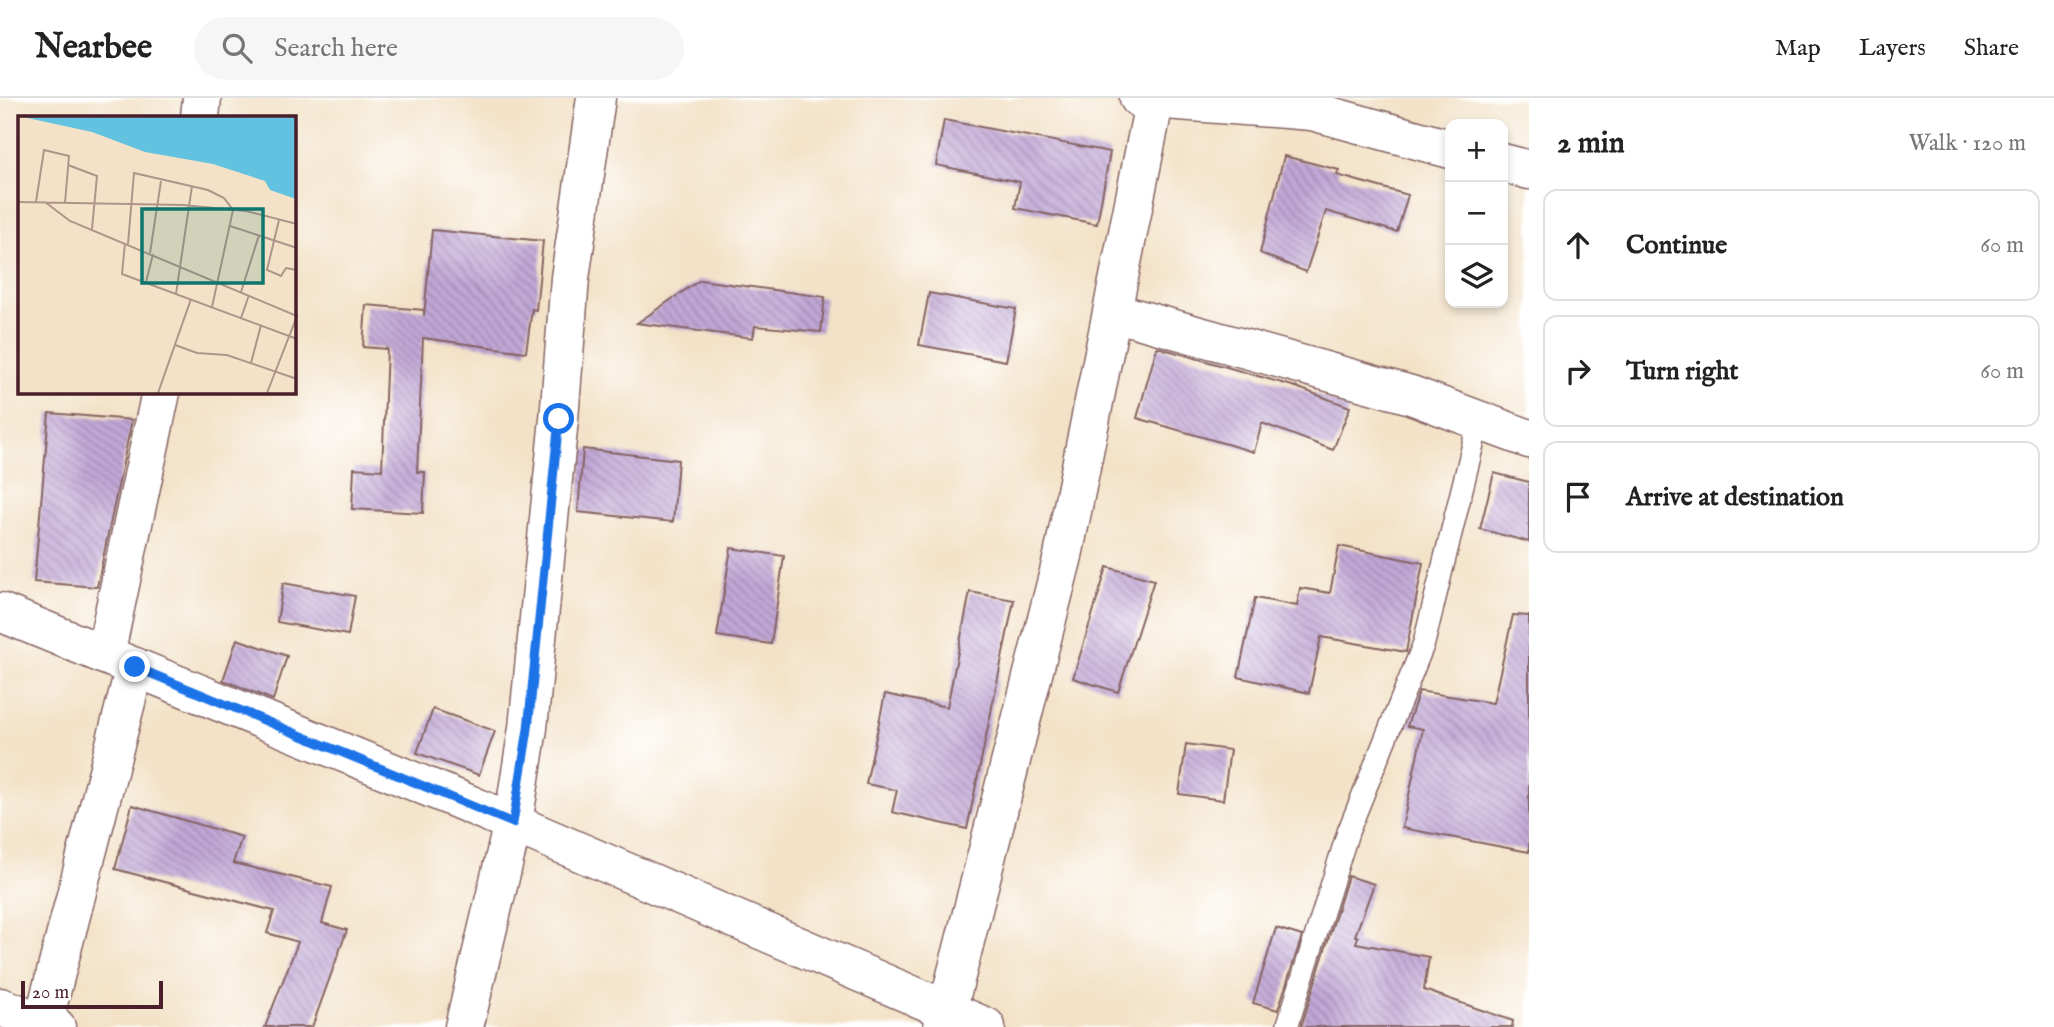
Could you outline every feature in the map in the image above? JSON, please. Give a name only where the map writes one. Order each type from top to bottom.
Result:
[{"type":"street","points":[[200,116],[202,98]]},
{"type":"street","points":[[464,1027],[513,823],[532,691],[570,278],[596,98]]},
{"type":"street","points":[[945,1018],[1063,556],[1113,313],[1150,99],[1312,111],[1445,148]]},
{"type":"street","points":[[1508,164],[1529,170]]},
{"type":"street","points":[[1113,313],[1411,395],[1529,439]]},
{"type":"street","points":[[0,1007],[50,1025],[120,661],[161,394]]},
{"type":"street","points":[[0,612],[513,823],[945,1018],[986,1027]]},
{"type":"lane","points":[[1287,1027],[1348,832],[1424,643],[1479,420]]},
{"type":"building","points":[[944,120],[1110,152],[1097,224],[1015,208],[1020,182],[936,165]]},
{"type":"building","points":[[1284,156],[1339,170],[1337,175],[1408,195],[1397,232],[1326,211],[1306,272],[1260,253]]},
{"type":"building","points":[[432,230],[543,241],[536,310],[532,309],[526,352],[423,338],[417,472],[425,472],[423,513],[352,509],[354,468],[382,470],[387,349],[363,347],[366,305],[424,310],[424,316]]},
{"type":"building","points":[[700,280],[825,297],[821,332],[755,326],[753,338],[637,323]]},
{"type":"building","points":[[929,293],[1016,309],[1006,361],[919,345]]},
{"type":"building","points":[[1157,347],[1296,387],[1350,407],[1333,450],[1262,423],[1254,452],[1137,418]]},
{"type":"building","points":[[49,413],[132,420],[97,587],[34,582]]},
{"type":"building","points":[[583,449],[678,460],[673,522],[578,512]]},
{"type":"building","points":[[1494,473],[1529,482],[1529,542],[1480,529]]},
{"type":"building","points":[[1339,546],[1423,563],[1406,652],[1321,637],[1309,693],[1238,677],[1255,598],[1297,606],[1300,588],[1330,593]]},
{"type":"building","points":[[731,548],[784,556],[771,644],[717,636]]},
{"type":"building","points":[[1107,567],[1154,580],[1118,692],[1073,678]]},
{"type":"building","points":[[283,583],[355,596],[348,635],[277,622]]},
{"type":"building","points":[[970,592],[1014,600],[967,829],[892,812],[897,790],[866,784],[885,694],[947,707]]},
{"type":"building","points":[[1513,615],[1529,616],[1529,852],[1402,828],[1423,729],[1407,726],[1419,691],[1493,703]]},
{"type":"building","points":[[237,639],[287,656],[273,700],[223,680]]},
{"type":"building","points":[[433,709],[495,731],[479,775],[417,753]]},
{"type":"building","points":[[1186,744],[1230,750],[1223,800],[1179,794]]},
{"type":"building","points":[[132,805],[242,837],[233,863],[332,887],[322,923],[347,930],[312,1027],[265,1027],[298,942],[267,933],[274,911],[115,869]]},
{"type":"building","points":[[1348,876],[1374,884],[1355,936],[1358,937],[1356,943],[1429,957],[1424,990],[1513,1021],[1512,1027],[1301,1027]]},
{"type":"building","points":[[1276,928],[1302,936],[1278,1010],[1253,1003]]},
{"type":"route","points":[[135,667],[513,823],[528,729],[559,419]]}]
